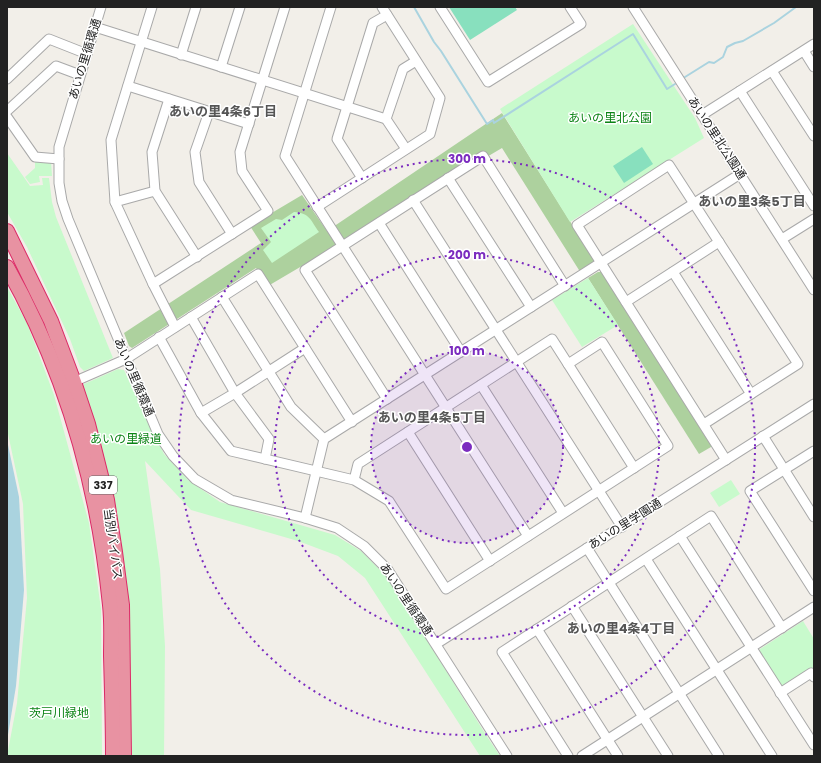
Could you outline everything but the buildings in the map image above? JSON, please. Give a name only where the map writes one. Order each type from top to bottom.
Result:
[{"type":"highway","name":"当別バイパス","points":[[7,231],[51,320],[68,384],[76,427],[96,508],[110,606],[113,756]]},
{"type":"highway","name":"当別バイパス","points":[[7,267],[68,384],[98,462],[107,500],[122,605],[124,756]]},
{"type":"street","name":"あいの里循環通","points":[[101,7],[59,147],[60,189],[68,219],[158,434],[173,456],[195,479],[231,500],[304,518],[337,528],[364,546],[377,557],[388,570],[507,756]]},
{"type":"street","points":[[152,7],[111,140],[115,202],[153,284],[175,327]]},
{"type":"street","points":[[181,55],[196,7]]},
{"type":"street","points":[[221,67],[240,7]]},
{"type":"street","points":[[153,284],[268,211],[242,171],[240,152],[285,7]]},
{"type":"street","points":[[331,7],[285,156],[528,536]]},
{"type":"street","points":[[440,7],[488,82],[581,24],[570,7]]},
{"type":"street","name":"あいの里北公園通","points":[[633,7],[814,290]]},
{"type":"street","points":[[317,207],[362,178],[406,149],[430,134],[440,98],[385,11],[373,23],[337,139],[362,178]]},
{"type":"street","points":[[95,27],[386,119],[406,149]]},
{"type":"street","points":[[7,79],[49,40],[87,54]]},
{"type":"street","points":[[702,114],[814,44]]},
{"type":"street","points":[[804,51],[814,67]]},
{"type":"street","points":[[386,119],[403,69],[416,61]]},
{"type":"street","points":[[7,111],[56,66],[80,75]]},
{"type":"street","points":[[772,71],[814,136]]},
{"type":"street","points":[[128,86],[249,124]]},
{"type":"street","points":[[740,91],[814,206]]},
{"type":"street","points":[[169,99],[152,152],[155,191],[196,257]]},
{"type":"street","points":[[209,112],[195,152],[199,182],[232,234]]},
{"type":"street","points":[[7,117],[35,157],[59,160]]},
{"type":"street","points":[[387,399],[305,270],[413,200],[483,156],[565,286]]},
{"type":"street","points":[[704,424],[798,364],[669,165],[577,225],[726,460]]},
{"type":"street","points":[[304,518],[324,440],[740,174]]},
{"type":"street","points":[[448,178],[531,307]]},
{"type":"street","points":[[115,202],[155,191]]},
{"type":"street","points":[[413,200],[622,527]]},
{"type":"street","points":[[782,239],[814,219]]},
{"type":"street","points":[[378,223],[461,352]]},
{"type":"street","points":[[626,302],[719,242]]},
{"type":"street","points":[[672,272],[751,394]]},
{"type":"street","points":[[68,384],[126,359],[258,274],[352,422]]},
{"type":"street","points":[[222,297],[291,407],[324,440]]},
{"type":"street","points":[[191,317],[235,393],[269,439],[265,459]]},
{"type":"street","points":[[159,337],[201,413],[231,451],[354,480],[389,501],[446,589],[668,446],[602,342],[568,364]]},
{"type":"street","points":[[354,480],[358,464],[552,339],[634,468]]},
{"type":"street","points":[[201,413],[305,348]]},
{"type":"street","points":[[481,385],[563,514]]},
{"type":"street","name":"あいの里学園通","points":[[436,644],[814,404]]},
{"type":"street","points":[[408,432],[490,561]]},
{"type":"street","points":[[763,436],[814,517]]},
{"type":"street","points":[[814,451],[750,491],[814,591]]},
{"type":"street","points":[[568,756],[502,652],[711,516],[782,628]]},
{"type":"street","points":[[680,536],[814,745]]},
{"type":"street","points":[[587,548],[720,756]]},
{"type":"street","points":[[646,559],[772,756]]},
{"type":"street","points":[[572,606],[668,756]]},
{"type":"street","points":[[582,756],[814,608]]},
{"type":"street","points":[[537,629],[618,756]]},
{"type":"street","points":[[780,693],[811,673],[814,678]]},
{"type":"green space","points":[[449,7],[515,7],[517,10],[470,40]]},
{"type":"green space","name":"あいの里北公園","points":[[633,24],[695,118],[704,138],[570,222],[500,109]]},
{"type":"green space","points":[[502,113],[600,269],[584,278],[502,148],[268,286],[256,268],[132,348],[129,346],[124,333],[261,243],[250,226],[302,195],[327,231]]},
{"type":"green space","points":[[642,147],[653,164],[624,183],[613,166]]},
{"type":"green space","points":[[7,153],[30,186],[43,185],[42,178],[49,178],[52,202],[56,217],[113,358],[84,371],[80,367],[70,339],[27,247],[7,212]]},
{"type":"green space","points":[[35,162],[51,162],[52,176],[39,176],[40,182],[30,184],[25,177],[35,168]]},
{"type":"green space","points":[[294,212],[307,216],[319,232],[272,263],[263,250],[271,242],[261,228],[276,219],[282,220]]},
{"type":"green space","points":[[598,272],[603,272],[711,443],[711,447],[699,454],[588,278]]},
{"type":"green space","points":[[588,278],[618,325],[582,347],[552,300]]},
{"type":"green space","name":"茨戸川緑地","points":[[7,287],[27,323],[54,395],[89,523],[101,609],[102,756],[7,756],[17,703],[27,598],[23,504],[7,429]]},
{"type":"green space","name":"あいの里緑道","points":[[118,369],[124,370],[164,454],[188,480],[220,502],[335,535],[361,551],[389,579],[500,756],[480,756],[365,578],[338,556],[298,541],[191,510],[145,461],[160,569],[165,646],[164,756],[131,756],[126,592],[81,387],[82,385]]},
{"type":"green space","points":[[731,480],[740,494],[719,507],[710,493]]},
{"type":"green space","points":[[803,621],[814,639],[814,667],[784,687],[781,686],[759,652],[760,649]]},
{"type":"water","points":[[7,440],[19,497],[24,590],[16,686],[7,741]]},
{"type":"waterway","points":[[414,7],[434,42],[487,124],[493,120],[494,123],[633,34],[667,89],[675,84]]},
{"type":"waterway","points":[[685,77],[709,62],[714,63],[723,57],[727,47],[743,41],[798,7]]},
{"type":"district","name":"あいの里4条6丁目","points":[[223,111]]},
{"type":"district","name":"あいの里3条5丁目","points":[[752,201]]},
{"type":"district","name":"あいの里4条5丁目","points":[[432,417]]},
{"type":"district","name":"あいの里4条4丁目","points":[[621,628]]}]
